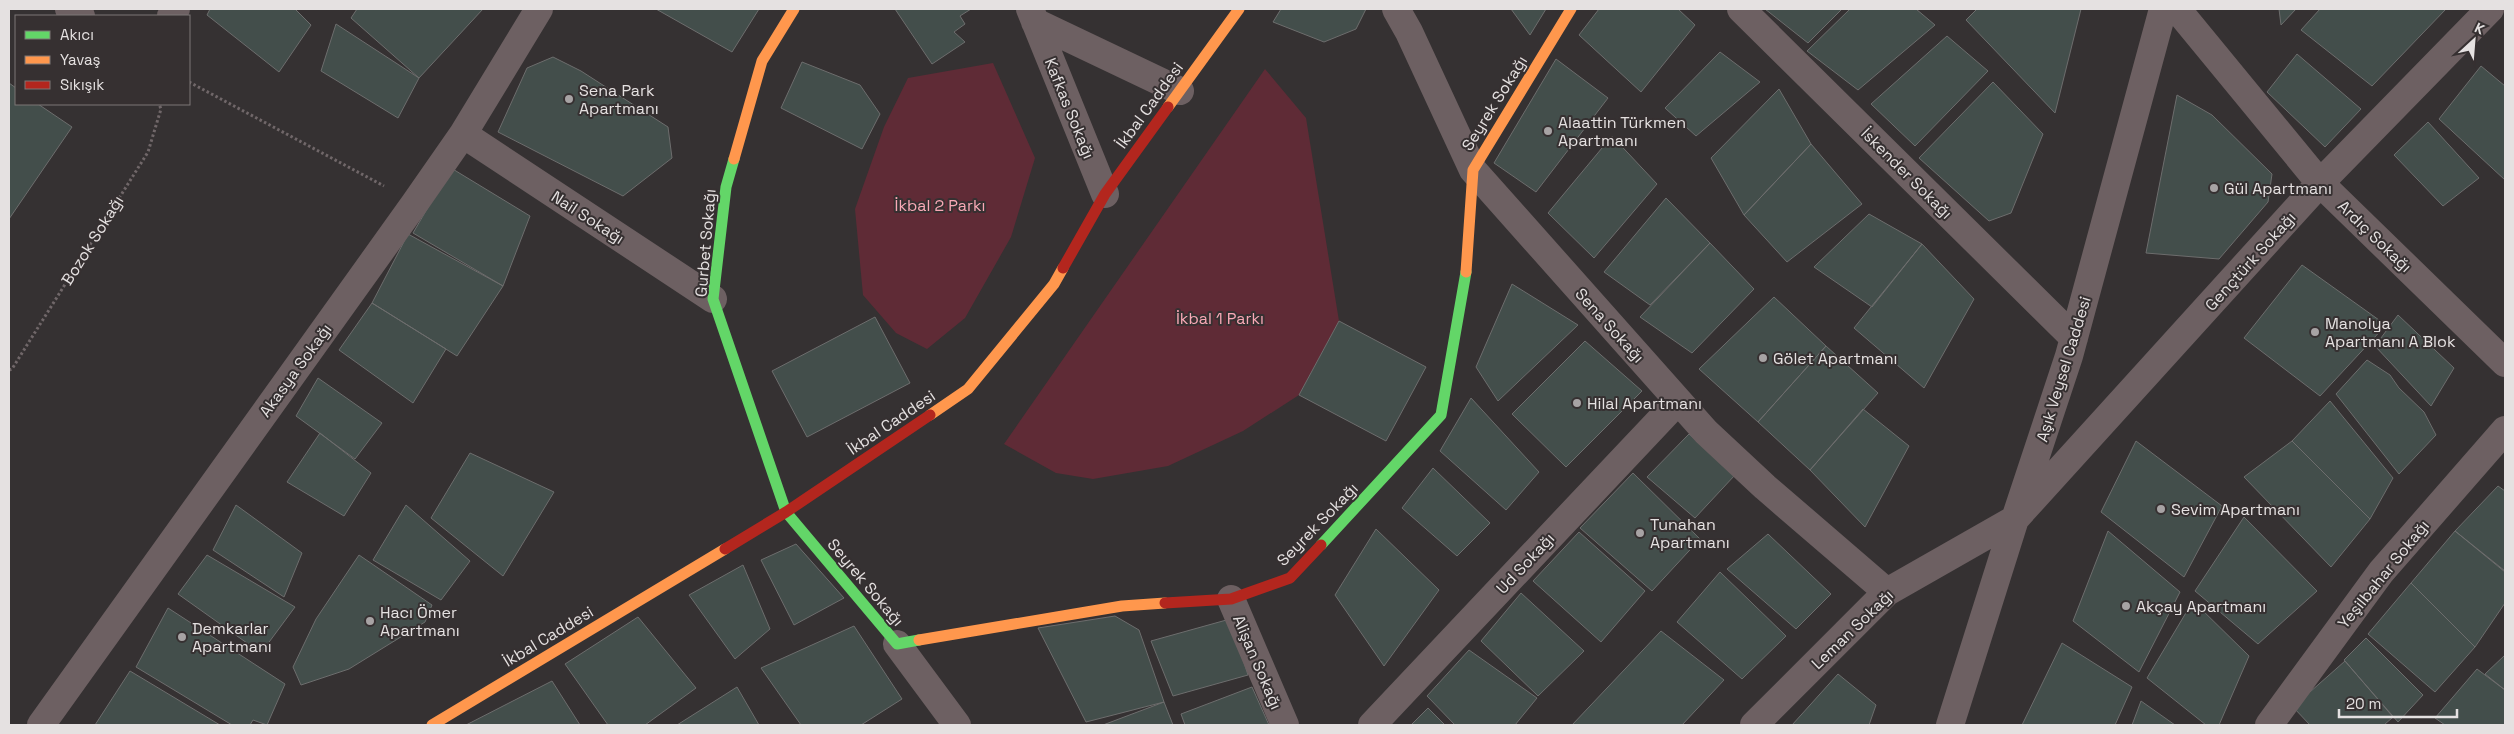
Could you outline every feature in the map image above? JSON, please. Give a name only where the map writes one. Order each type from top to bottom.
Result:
[{"type":"street","name":"Akasya Sokağı","points":[[41,725],[463,134],[539,9]]},
{"type":"street","name":"Gurbet Sokağı","points":[[786,512],[713,299],[726,187],[762,61],[794,9]]},
{"type":"street","name":"İkbal Caddesi","points":[[432,725],[786,512],[968,389],[1054,284],[1105,194],[1239,9]]},
{"type":"street","name":"Sena Sokağı","points":[[1396,9],[1409,32],[1473,170],[1706,432],[1765,487],[1887,592]]},
{"type":"street","name":"Seyrek Sokağı","points":[[786,512],[897,644],[1122,606],[1231,599],[1290,578],[1441,415],[1468,258],[1473,170],[1571,9]]},
{"type":"street","name":"İskender Sokağı","points":[[1741,9],[2074,338]]},
{"type":"street","name":"Aşık Veysel Caddesi","points":[[1950,725],[2074,338],[2163,9]]},
{"type":"street","name":"Ardıç Sokağı","points":[[2177,9],[2320,183],[2505,363]]},
{"type":"street","name":"Gençtürk Sokağı","points":[[2015,519],[2320,183],[2490,9]]},
{"type":"street","name":"Kafkas Sokağı","points":[[1033,16],[1180,91]]},
{"type":"street","name":"Kafkas Sokağı","points":[[1033,16],[1105,194]]},
{"type":"street","name":"Nail Sokağı","points":[[463,134],[713,299]]},
{"type":"street","name":"Ud Sokağı","points":[[1372,725],[1678,401]]},
{"type":"street","name":"Yeşilbahar Sokağı","points":[[2269,725],[2381,572],[2505,430]]},
{"type":"street","name":"Leman Sokağı","points":[[1754,725],[1887,592],[2015,519]]},
{"type":"street","name":"Alişan Sokağı","points":[[1231,599],[1285,725]]},
{"type":"street","points":[[897,644],[957,725]]},
{"type":"path","points":[[190,83],[415,203]]},
{"type":"path","name":"Bozok Sokağı","points":[[9,370],[148,152],[161,109],[159,105]]},
{"type":"green space","name":"İkbal 2 Parkı","points":[[993,63],[1035,158],[1011,237],[965,318],[927,349],[896,333],[863,295],[855,209],[884,127],[908,78]]},
{"type":"green space","name":"İkbal 1 Parkı","points":[[1265,69],[1306,118],[1339,321],[1299,395],[1243,431],[1168,466],[1093,479],[1056,473],[1004,444]]},
{"type":"building","points":[[210,9],[295,9],[311,25],[279,72],[207,15]]},
{"type":"building","points":[[357,9],[483,9],[419,78],[351,18]]},
{"type":"building","points":[[656,9],[759,9],[732,52]]},
{"type":"building","points":[[895,9],[971,9],[960,16],[965,24],[954,32],[965,42],[932,64]]},
{"type":"building","points":[[1281,9],[1366,9],[1356,29],[1324,42],[1273,22]]},
{"type":"building","points":[[1511,9],[1546,9],[1530,35]]},
{"type":"building","points":[[1599,9],[1678,9],[1695,25],[1641,92],[1579,35]]},
{"type":"building","points":[[1765,9],[1842,9],[1808,43]]},
{"type":"building","points":[[1850,9],[1916,9],[1935,25],[1858,90],[1807,51]]},
{"type":"building","points":[[1977,9],[2081,9],[2055,113],[1966,20]]},
{"type":"building","points":[[2279,9],[2296,9],[2281,25]]},
{"type":"building","points":[[2320,9],[2446,9],[2372,86],[2301,30]]},
{"type":"building","points":[[336,24],[419,78],[398,118],[321,71]]},
{"type":"building","points":[[1947,36],[1988,71],[1915,146],[1871,104]]},
{"type":"building","points":[[1720,52],[1760,82],[1696,136],[1665,108]]},
{"type":"building","points":[[2297,54],[2361,109],[2325,147],[2267,92]]},
{"type":"building","name":"Sena Park Apartmanı","points":[[553,57],[581,71],[668,127],[672,158],[623,196],[498,132],[527,68]]},
{"type":"building","name":"Alaattin Türkmen Apartmanı","points":[[1556,59],[1608,98],[1536,192],[1494,163]]},
{"type":"building","points":[[802,62],[860,85],[880,114],[862,149],[781,108]]},
{"type":"building","points":[[2481,66],[2505,86],[2505,180],[2439,119]]},
{"type":"building","points":[[1993,82],[2043,134],[2011,213],[1989,221],[1919,158]]},
{"type":"building","points":[[9,83],[15,87],[15,105],[39,105],[72,127],[9,219]]},
{"type":"building","points":[[1779,89],[1811,144],[1744,215],[1711,158]]},
{"type":"building","name":"Gül Apartmanı","points":[[2177,95],[2212,115],[2272,174],[2268,202],[2219,259],[2146,253]]},
{"type":"building","points":[[2428,122],[2479,178],[2443,206],[2394,155]]},
{"type":"building","points":[[1612,136],[1657,184],[1594,258],[1548,213]]},
{"type":"building","points":[[1811,144],[1862,204],[1787,262],[1744,215]]},
{"type":"building","points":[[451,168],[530,216],[503,286],[413,233]]},
{"type":"building","points":[[1666,198],[1710,243],[1650,305],[1604,272]]},
{"type":"building","points":[[1869,214],[1922,244],[1872,307],[1814,267]]},
{"type":"building","points":[[408,234],[503,286],[457,356],[372,303]]},
{"type":"building","points":[[1710,243],[1754,289],[1692,353],[1640,317]]},
{"type":"building","points":[[1922,244],[1974,299],[1924,388],[1854,328]]},
{"type":"building","name":"Manolya Apartmanı A Blok","points":[[2302,265],[2386,325],[2320,396],[2244,338]]},
{"type":"building","points":[[1512,284],[1578,325],[1498,401],[1476,367]]},
{"type":"building","name":"Gölet Apartmanı","points":[[1774,297],[1826,346],[1758,422],[1699,369]]},
{"type":"building","points":[[372,303],[446,349],[413,403],[339,350]]},
{"type":"building","points":[[2398,315],[2454,368],[2431,406],[2375,346]]},
{"type":"building","points":[[875,317],[910,383],[807,437],[772,371]]},
{"type":"building","points":[[1339,321],[1426,367],[1386,441],[1299,395]]},
{"type":"building","name":"Hilal Apartmanı","points":[[1585,341],[1642,391],[1566,467],[1512,414]]},
{"type":"building","points":[[1826,346],[1878,393],[1810,470],[1758,422]]},
{"type":"building","points":[[2367,360],[2390,375],[2399,388],[2424,412],[2436,435],[2399,474],[2336,394]]},
{"type":"building","points":[[318,378],[382,423],[355,459],[296,416]]},
{"type":"building","points":[[1471,398],[1539,472],[1506,510],[1440,451]]},
{"type":"building","points":[[2330,401],[2393,478],[2370,519],[2292,441]]},
{"type":"building","points":[[1863,409],[1909,446],[1865,527],[1810,470]]},
{"type":"building","points":[[320,433],[371,473],[344,516],[287,482]]},
{"type":"building","points":[[1689,434],[1735,475],[1695,518],[1647,477]]},
{"type":"building","name":"Sevim Apartmanı","points":[[2136,441],[2222,506],[2184,577],[2101,512]]},
{"type":"building","points":[[2292,441],[2370,519],[2331,567],[2244,477]]},
{"type":"building","points":[[470,453],[554,492],[503,576],[431,518]]},
{"type":"building","points":[[1433,468],[1490,523],[1457,556],[1402,508]]},
{"type":"building","name":"Tunahan Apartmanı","points":[[1633,473],[1700,539],[1652,591],[1580,528]]},
{"type":"building","points":[[2498,486],[2505,491],[2505,571],[2455,531]]},
{"type":"building","points":[[236,505],[302,553],[284,597],[213,550]]},
{"type":"building","points":[[406,505],[470,561],[441,600],[373,560]]},
{"type":"building","points":[[2244,517],[2317,591],[2258,644],[2195,591]]},
{"type":"building","points":[[1376,529],[1439,590],[1384,666],[1335,595]]},
{"type":"building","name":"Akçay Apartmanı","points":[[2108,531],[2180,592],[2139,672],[2073,621]]},
{"type":"building","points":[[2455,531],[2505,572],[2505,603],[2475,647],[2411,583]]},
{"type":"building","points":[[1579,532],[1645,591],[1601,642],[1533,581]]},
{"type":"building","points":[[1768,534],[1831,594],[1796,629],[1727,569]]},
{"type":"building","points":[[796,544],[844,598],[794,625],[761,560]]},
{"type":"building","points":[[207,555],[295,607],[261,653],[178,594]]},
{"type":"building","name":"Hacı Ömer Apartmanı","points":[[359,555],[432,605],[425,622],[349,669],[301,685],[293,667],[316,619]]},
{"type":"building","points":[[743,565],[770,629],[735,659],[689,595]]},
{"type":"building","points":[[1720,572],[1786,636],[1742,679],[1677,622]]},
{"type":"building","points":[[2411,583],[2475,647],[2435,692],[2368,634]]},
{"type":"building","points":[[1521,593],[1584,651],[1538,696],[1481,641]]},
{"type":"building","points":[[2193,601],[2249,656],[2219,725],[2206,725],[2147,678]]},
{"type":"building","name":"Demkarlar Apartmanı","points":[[168,608],[285,684],[267,725],[253,720],[250,725],[232,725],[136,667]]},
{"type":"building","points":[[1115,616],[1139,630],[1164,702],[1086,722],[1038,628]]},
{"type":"building","points":[[638,617],[696,688],[645,725],[608,725],[565,664]]},
{"type":"building","points":[[1230,619],[1248,675],[1173,696],[1151,641]]},
{"type":"building","points":[[854,626],[902,699],[861,725],[801,725],[761,668]]},
{"type":"building","points":[[1661,631],[1724,680],[1682,725],[1572,725]]},
{"type":"building","points":[[2366,638],[2423,695],[2398,722],[2344,660]]},
{"type":"building","points":[[2062,643],[2132,687],[2115,725],[2022,725]]},
{"type":"building","points":[[1469,650],[1537,698],[1515,725],[1455,725],[1427,696]]},
{"type":"building","points":[[2505,655],[2505,690],[2485,674]]},
{"type":"building","points":[[2345,661],[2393,717],[2384,725],[2310,725],[2293,707]]},
{"type":"building","points":[[2477,669],[2505,690],[2505,725],[2445,725],[2435,718]]},
{"type":"building","points":[[130,671],[220,725],[95,725]]},
{"type":"building","points":[[1838,674],[1876,705],[1869,725],[1792,725]]},
{"type":"building","points":[[552,681],[580,725],[466,725]]},
{"type":"building","points":[[737,687],[759,725],[677,725]]},
{"type":"building","points":[[1252,687],[1269,725],[1185,725],[1181,714]]},
{"type":"building","points":[[2141,701],[2175,725],[2132,725]]},
{"type":"building","points":[[1164,702],[1173,725],[1103,725]]},
{"type":"building","points":[[1428,708],[1445,725],[1411,725]]},
{"type":"traffic: fast","points":[[734,159],[726,187],[713,299],[786,512],[897,644],[919,640]]},
{"type":"traffic: fast","points":[[1321,545],[1441,415],[1466,272]]},
{"type":"traffic: slow","points":[[734,159],[762,61],[794,9]]},
{"type":"traffic: slow","points":[[1168,107],[1239,9]]},
{"type":"traffic: slow","points":[[1466,272],[1473,170],[1571,9]]},
{"type":"traffic: slow","points":[[930,415],[968,389],[1054,284],[1063,268]]},
{"type":"traffic: slow","points":[[432,725],[725,549]]},
{"type":"traffic: slow","points":[[919,640],[1122,606],[1165,603]]},
{"type":"traffic: jam","points":[[1063,268],[1105,194],[1168,107]]},
{"type":"traffic: jam","points":[[725,549],[786,512],[930,415]]},
{"type":"traffic: jam","points":[[1165,603],[1231,599],[1290,578],[1321,545]]},
{"type":"place","name":"Sena Park Apartmanı","points":[[569,99]]},
{"type":"place","name":"Alaattin Türkmen Apartmanı","points":[[1548,131]]},
{"type":"place","name":"Gül Apartmanı","points":[[2214,188]]},
{"type":"place","name":"Manolya Apartmanı A Blok","points":[[2315,332]]},
{"type":"place","name":"Gölet Apartmanı","points":[[1763,358]]},
{"type":"place","name":"Hilal Apartmanı","points":[[1577,403]]},
{"type":"place","name":"Sevim Apartmanı","points":[[2161,509]]},
{"type":"place","name":"Tunahan Apartmanı","points":[[1640,533]]},
{"type":"place","name":"Akçay Apartmanı","points":[[2126,606]]},
{"type":"place","name":"Hacı Ömer Apartmanı","points":[[370,621]]},
{"type":"place","name":"Demkarlar Apartmanı","points":[[182,637]]}]
